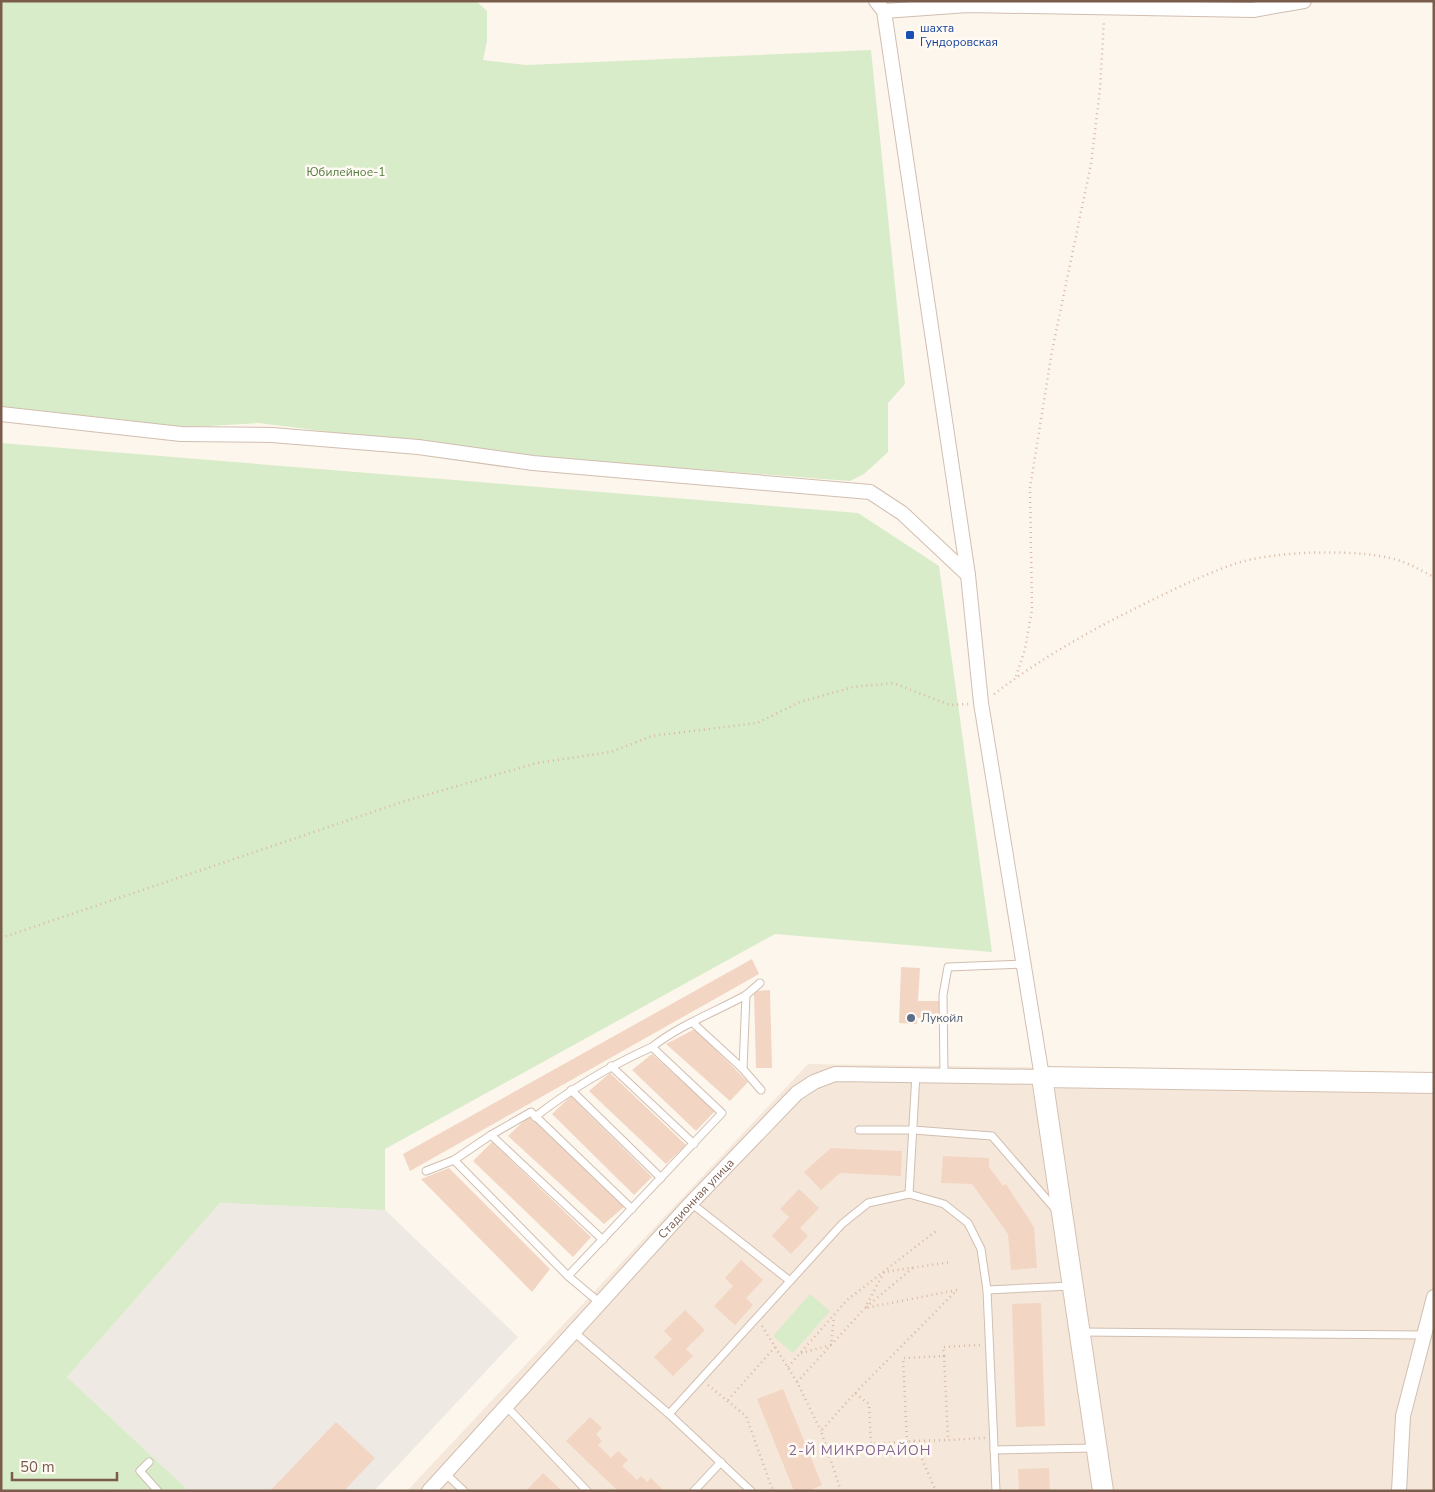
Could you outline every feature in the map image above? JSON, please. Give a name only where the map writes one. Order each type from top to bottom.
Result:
[{"type":"street","points":[[1103,1491],[968,575],[880,6],[968,3],[1090,4],[1105,7],[1253,10],[1304,1]]},
{"type":"street","points":[[1,414],[181,434],[272,434],[418,448],[533,463],[870,492],[902,514],[968,575]]},
{"type":"street","name":"Стадионная улица","points":[[428,1491],[691,1203],[797,1093],[814,1082],[835,1074],[1042,1077]]},
{"type":"street","points":[[1042,1077],[1434,1083]]},
{"type":"street","points":[[1399,1491],[1403,1416],[1424,1335],[1431,1317],[1434,1297]]},
{"type":"lane","points":[[944,1075],[942,994],[948,966],[1025,964]]},
{"type":"lane","points":[[535,1117],[570,1090],[611,1066],[652,1047],[672,1031],[693,1023],[746,994],[760,982]]},
{"type":"lane","points":[[743,1069],[746,994]]},
{"type":"lane","points":[[693,1023],[743,1069],[761,1090]]},
{"type":"lane","points":[[568,1276],[722,1113],[652,1047]]},
{"type":"lane","points":[[611,1066],[694,1144]]},
{"type":"lane","points":[[909,1194],[916,1074]]},
{"type":"lane","points":[[570,1090],[661,1178]]},
{"type":"lane","points":[[426,1171],[454,1160],[490,1134],[531,1112],[632,1209]]},
{"type":"lane","points":[[859,1130],[913,1130],[992,1136],[1064,1219]]},
{"type":"lane","points":[[490,1134],[603,1240]]},
{"type":"lane","points":[[454,1160],[568,1276],[600,1303]]},
{"type":"lane","points":[[669,1414],[842,1224],[868,1203],[909,1194],[944,1204],[968,1223],[982,1249],[986,1290],[996,1491]]},
{"type":"lane","points":[[691,1203],[790,1281]]},
{"type":"lane","points":[[986,1290],[1074,1286]]},
{"type":"lane","points":[[574,1332],[669,1414],[751,1491]]},
{"type":"lane","points":[[1081,1332],[1424,1335]]},
{"type":"lane","points":[[506,1405],[586,1491]]},
{"type":"lane","points":[[994,1450],[1098,1448]]},
{"type":"lane","points":[[149,1462],[140,1471],[158,1491]]},
{"type":"lane","points":[[694,1491],[721,1462]]},
{"type":"lane","points":[[445,1473],[464,1491]]},
{"type":"path","points":[[1015,677],[1025,649],[1032,610],[1030,488],[1052,351],[1091,164],[1100,90],[1105,7]]},
{"type":"path","points":[[1,938],[402,802],[537,763],[611,752],[652,736],[757,722],[800,702],[853,687],[893,683],[950,705],[985,700],[1015,677],[1087,633],[1173,589],[1236,564],[1294,553],[1358,552],[1402,561],[1434,578]]},
{"type":"path","points":[[788,1367],[847,1300],[936,1231]]},
{"type":"path","points":[[884,1272],[951,1262]]},
{"type":"path","points":[[797,1382],[865,1308],[914,1268]]},
{"type":"path","points":[[865,1308],[884,1272]]},
{"type":"path","points":[[821,1431],[855,1393],[957,1290],[865,1308]]},
{"type":"path","points":[[831,1345],[835,1314]]},
{"type":"path","points":[[757,1318],[797,1382],[821,1431],[841,1491]]},
{"type":"path","points":[[948,1440],[943,1347],[989,1344]]},
{"type":"path","points":[[800,1353],[831,1345]]},
{"type":"path","points":[[728,1401],[775,1347]]},
{"type":"path","points":[[908,1442],[903,1358],[944,1356]]},
{"type":"path","points":[[701,1379],[746,1416],[773,1491]]},
{"type":"path","points":[[855,1393],[869,1404],[871,1444],[994,1438]]},
{"type":"path","points":[[914,1442],[936,1491]]},
{"type":"shaded area","points":[[808,1064],[1434,1073],[1434,1491],[407,1491]]},
{"type":"shaded area","points":[[220,1203],[385,1210],[518,1337],[374,1491],[189,1491],[67,1377]]},
{"type":"green space","name":"Юбилейное-1","points":[[1,1],[476,1],[487,11],[487,41],[483,60],[526,65],[871,50],[905,384],[888,403],[888,452],[864,474],[850,481],[512,455],[259,423],[191,427],[127,424],[1,406]]},
{"type":"green space","points":[[1,443],[858,513],[939,566],[992,952],[775,934],[385,1149],[385,1210],[220,1203],[67,1377],[187,1489],[1,1491]]},
{"type":"green space","points":[[810,1294],[830,1311],[793,1353],[773,1336]]},
{"type":"building","points":[[752,959],[759,974],[410,1171],[403,1154]]},
{"type":"building","points":[[901,967],[920,968],[918,1001],[946,1001],[946,1018],[917,1018],[917,1024],[899,1023]]},
{"type":"building","points":[[770,990],[772,1068],[756,1068],[754,991]]},
{"type":"building","points":[[695,1029],[748,1082],[730,1101],[666,1044]]},
{"type":"building","points":[[652,1054],[715,1111],[696,1131],[632,1070]]},
{"type":"building","points":[[610,1073],[686,1145],[666,1164],[589,1091]]},
{"type":"building","points":[[571,1096],[652,1177],[634,1195],[552,1114]]},
{"type":"building","points":[[529,1116],[624,1207],[604,1224],[508,1136]]},
{"type":"building","points":[[492,1142],[591,1237],[573,1257],[473,1161]]},
{"type":"building","points":[[831,1148],[902,1151],[901,1176],[840,1173],[821,1190],[804,1172]]},
{"type":"building","points":[[943,1156],[989,1158],[989,1167],[1003,1186],[1006,1184],[1034,1227],[1037,1268],[1011,1270],[1008,1234],[972,1184],[941,1183]]},
{"type":"building","points":[[449,1168],[550,1269],[532,1292],[421,1179]]},
{"type":"building","points":[[799,1189],[819,1208],[800,1228],[808,1236],[791,1254],[772,1236],[789,1217],[780,1209]]},
{"type":"building","points":[[741,1260],[763,1280],[746,1298],[753,1305],[735,1325],[714,1306],[733,1286],[725,1278]]},
{"type":"building","points":[[1041,1303],[1045,1426],[1016,1427],[1012,1304]]},
{"type":"building","points":[[685,1310],[705,1330],[686,1349],[693,1356],[673,1376],[654,1357],[672,1339],[664,1331]]},
{"type":"building","points":[[783,1389],[822,1485],[808,1491],[794,1491],[757,1399]]},
{"type":"building","points":[[590,1417],[602,1428],[596,1434],[602,1441],[598,1445],[611,1458],[618,1451],[628,1460],[622,1466],[637,1480],[641,1476],[647,1482],[651,1478],[664,1491],[618,1491],[566,1441]]},
{"type":"building","points":[[336,1422],[375,1458],[344,1491],[270,1491]]},
{"type":"building","points":[[1049,1468],[1050,1491],[1019,1491],[1018,1469]]},
{"type":"building","points":[[543,1473],[562,1491],[526,1491]]},
{"type":"place","name":"шахта Гундоровская","points":[[910,35]]},
{"type":"place","name":"Лукойл","points":[[911,1018]]},
{"type":"district","name":"2-Й МИКРОРАЙОН","points":[[860,1450]]}]
